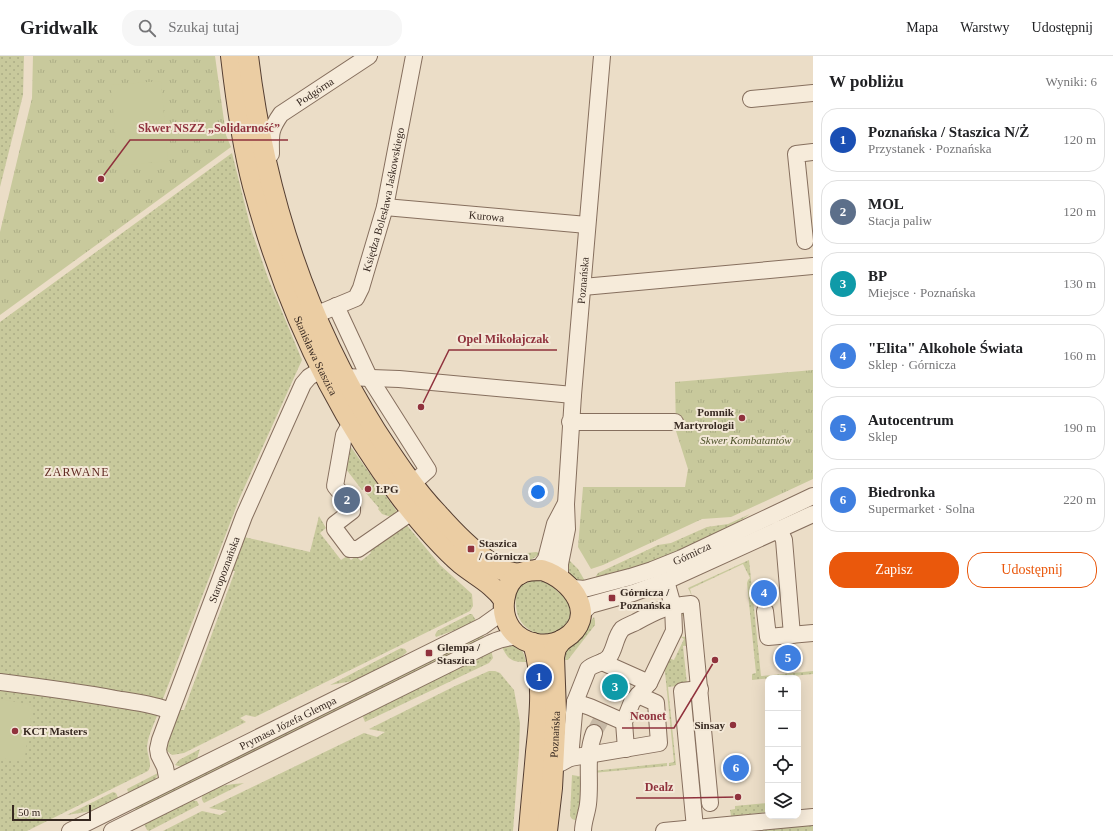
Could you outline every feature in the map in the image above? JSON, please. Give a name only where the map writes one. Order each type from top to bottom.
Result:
[{"type":"main road","name":"Stanisława Staszica","points":[[231,56],[243,141],[253,185],[272,251],[297,316],[322,369],[350,423],[374,460],[412,512],[441,545],[461,564],[492,585],[504,605]]},
{"type":"main road","name":"Stanisława Staszica","points":[[248,56],[258,126],[270,183],[283,230],[315,315],[358,403],[412,484],[426,502],[471,549],[501,570],[526,572]]},
{"type":"main road","points":[[542,570],[552,573],[562,581],[573,591],[579,601],[582,612],[575,629],[570,634],[562,640],[551,644],[542,645],[527,640],[512,630],[506,620],[504,605],[506,590],[512,581],[526,572],[542,570]]},
{"type":"main road","name":"Poznańska","points":[[527,640],[537,657],[539,677],[540,702],[535,830]]},
{"type":"main road","name":"Poznańska","points":[[535,830],[550,808],[556,712],[554,657],[556,648],[562,640]]},
{"type":"street","name":"Podgórna","points":[[270,183],[270,133],[280,114],[369,56]]},
{"type":"street","name":"Księdza Bolesława Jaśkowskiego","points":[[315,315],[356,298],[361,288],[385,207],[414,56]]},
{"type":"street","name":"Poznańska","points":[[562,581],[561,556],[567,529],[566,504],[572,395],[583,287],[602,56]]},
{"type":"street","points":[[751,99],[813,93]]},
{"type":"street","points":[[805,240],[796,154],[813,152]]},
{"type":"street","name":"Kurowa","points":[[385,207],[587,225]]},
{"type":"street","points":[[583,287],[813,266]]},
{"type":"street","points":[[336,306],[369,377],[428,470],[412,484]]},
{"type":"street","name":"Staropoznańska","points":[[168,782],[158,749],[170,711],[239,529],[260,478],[303,384],[309,377],[322,369]]},
{"type":"street","points":[[344,376],[572,395]]},
{"type":"street","points":[[570,422],[675,422]]},
{"type":"street","points":[[350,423],[344,435],[335,486],[352,511],[335,524],[335,529],[350,549],[358,549],[398,520],[412,512]]},
{"type":"street","name":"Górnicza","points":[[562,581],[574,588],[584,589],[638,575],[682,558],[813,496]]},
{"type":"street","name":"Poznańska","points":[[526,572],[541,566],[546,559],[555,524],[566,504]]},
{"type":"street","name":"Górnicza","points":[[582,612],[590,605],[633,593],[666,581],[813,514]]},
{"type":"street","points":[[779,529],[784,540],[792,635]]},
{"type":"street","points":[[626,748],[624,722],[632,702],[649,683],[674,631],[673,606],[666,581]]},
{"type":"street","points":[[570,758],[575,702],[588,669],[594,664],[602,662],[610,654],[623,628],[658,610],[673,606],[691,604],[710,803]]},
{"type":"street","name":"Prymasa Józefa Glempa","points":[[70,831],[482,626],[504,605]]},
{"type":"street","points":[[765,611],[768,637],[813,633]]},
{"type":"street","name":"Prymasa Józefa Glempa","points":[[112,831],[501,638],[510,636],[527,640]]},
{"type":"street","points":[[602,662],[649,683]]},
{"type":"street","points":[[0,682],[127,700],[170,711]]},
{"type":"street","points":[[696,828],[682,691],[700,689]]},
{"type":"street","points":[[553,769],[570,758],[659,743],[656,703],[638,695]]},
{"type":"street","points":[[575,702],[600,722],[624,722]]},
{"type":"street","points":[[583,831],[588,804],[590,744],[600,722]]},
{"type":"street","points":[[664,831],[813,817]]},
{"type":"green space","points":[[0,56],[24,56],[23,95],[0,187]]},
{"type":"green space","points":[[33,56],[215,56],[226,135],[231,147],[0,315],[0,232],[32,98]]},
{"type":"green space","points":[[161,81],[168,161],[118,166],[111,85]]},
{"type":"green space","points":[[232,153],[251,229],[268,278],[302,360],[240,497],[161,704],[0,677],[0,322]]},
{"type":"green space","name":"Skwer Kombatantów","points":[[813,370],[813,479],[731,517],[702,519],[603,565],[591,569],[578,547],[583,487],[685,487],[688,469],[676,431],[675,382]]},
{"type":"green space","points":[[348,443],[398,513],[391,517],[382,514],[378,509],[379,508],[366,493],[371,489],[368,486],[362,490],[346,469]]},
{"type":"green space","points":[[750,514],[733,526],[696,545],[597,580],[596,576],[598,573],[658,545],[671,543],[707,527],[728,524]]},
{"type":"green space","points":[[319,516],[326,528],[320,533],[341,560],[347,556],[351,560],[356,556],[361,561],[371,553],[368,546],[405,523],[440,565],[472,594],[473,606],[470,611],[255,717],[246,715],[240,718],[246,722],[184,753],[172,755],[167,751],[167,744],[180,710],[184,710],[235,571],[232,571],[244,537],[310,552]]},
{"type":"green space","points":[[536,552],[540,553],[528,561],[519,563],[505,559],[509,555]]},
{"type":"green space","points":[[568,559],[578,569],[585,581],[576,580],[573,578],[569,572]]},
{"type":"green space","points":[[749,560],[761,676],[765,676],[765,679],[752,680],[752,674],[756,673],[747,583],[750,578],[743,564],[690,589],[692,596],[688,588]]},
{"type":"green space","points":[[531,581],[539,581],[549,584],[571,602],[569,619],[564,626],[557,631],[549,634],[540,634],[525,626],[519,618],[516,608],[515,591],[518,587]]},
{"type":"green space","points":[[682,611],[688,615],[680,616],[682,637],[690,636],[691,645],[683,646],[687,684],[695,684],[668,687],[676,765],[669,766],[669,763],[674,762],[664,662],[666,657],[674,660],[684,639],[677,635],[679,614]]},
{"type":"green space","points":[[472,614],[477,622],[436,637],[435,635],[437,631]]},
{"type":"green space","points":[[594,617],[595,625],[568,660],[561,660],[563,653]]},
{"type":"green space","points":[[482,633],[485,640],[137,812],[134,806]]},
{"type":"green space","points":[[501,645],[514,645],[520,648],[524,654],[526,662],[510,659]]},
{"type":"green space","points":[[401,648],[405,649],[407,652],[395,662],[359,680],[330,685]]},
{"type":"green space","points":[[491,650],[493,658],[489,663],[365,722],[363,717],[365,713]]},
{"type":"green space","points":[[489,671],[500,673],[514,690],[520,723],[513,831],[163,831],[202,811],[220,815],[227,811],[209,808],[364,733],[377,737],[385,732],[369,729],[455,686]]},
{"type":"green space","points":[[813,671],[813,674],[801,675],[771,675]]},
{"type":"green space","points":[[0,686],[159,711],[150,733],[147,747],[150,765],[148,771],[27,831],[0,831]]},
{"type":"green space","name":"KCT Masters","points":[[0,699],[33,705],[24,762],[0,758]]},
{"type":"green space","points":[[200,749],[196,762],[182,767],[175,765],[179,760]]},
{"type":"green space","points":[[667,763],[667,766],[593,773],[593,771]]},
{"type":"green space","points":[[158,773],[155,781],[129,795],[127,789]]},
{"type":"green space","points":[[572,775],[584,777],[578,821],[572,819],[570,816]]},
{"type":"green space","points":[[244,783],[204,803],[202,799],[204,793],[208,790],[227,785]]},
{"type":"green space","points":[[113,792],[116,793],[119,800],[99,810],[67,815]]},
{"type":"green space","points":[[189,800],[197,801],[199,805],[149,831],[147,830],[143,822]]},
{"type":"green space","points":[[765,803],[765,812],[731,816],[730,810],[735,809],[735,806]]},
{"type":"green space","points":[[813,824],[813,831],[741,831]]},
{"type":"tunnel","points":[[594,733],[601,720]]},
{"type":"place","name":"Skwer NSZZ „Solidarność”","points":[[101,179]]},
{"type":"place","name":"Opel Mikołajczak","points":[[421,407]]},
{"type":"place","name":"Pomnik Martyrologii","points":[[742,418]]},
{"type":"place","name":"LPG","points":[[368,489]]},
{"type":"place","name":"MOL","points":[[347,500]]},
{"type":"place","name":"Staszica / Górnicza","points":[[471,549]]},
{"type":"place","name":"\"Elita\" Alkohole Świata","points":[[764,593]]},
{"type":"place","name":"Górnicza / Poznańska","points":[[612,598]]},
{"type":"place","name":"Glempa / Staszica","points":[[429,653]]},
{"type":"place","name":"Autocentrum","points":[[788,658]]},
{"type":"place","name":"Neonet","points":[[715,660]]},
{"type":"place","name":"Poznańska / Staszica N/Ż","points":[[539,677]]},
{"type":"place","name":"BP","points":[[615,687]]},
{"type":"place","name":"Sinsay","points":[[733,725]]},
{"type":"place","name":"KCT Masters","points":[[15,731]]},
{"type":"place","name":"Biedronka","points":[[736,768]]},
{"type":"place","name":"Dealz","points":[[738,797]]},
{"type":"district","name":"ZARWANE","points":[[77,472]]}]
